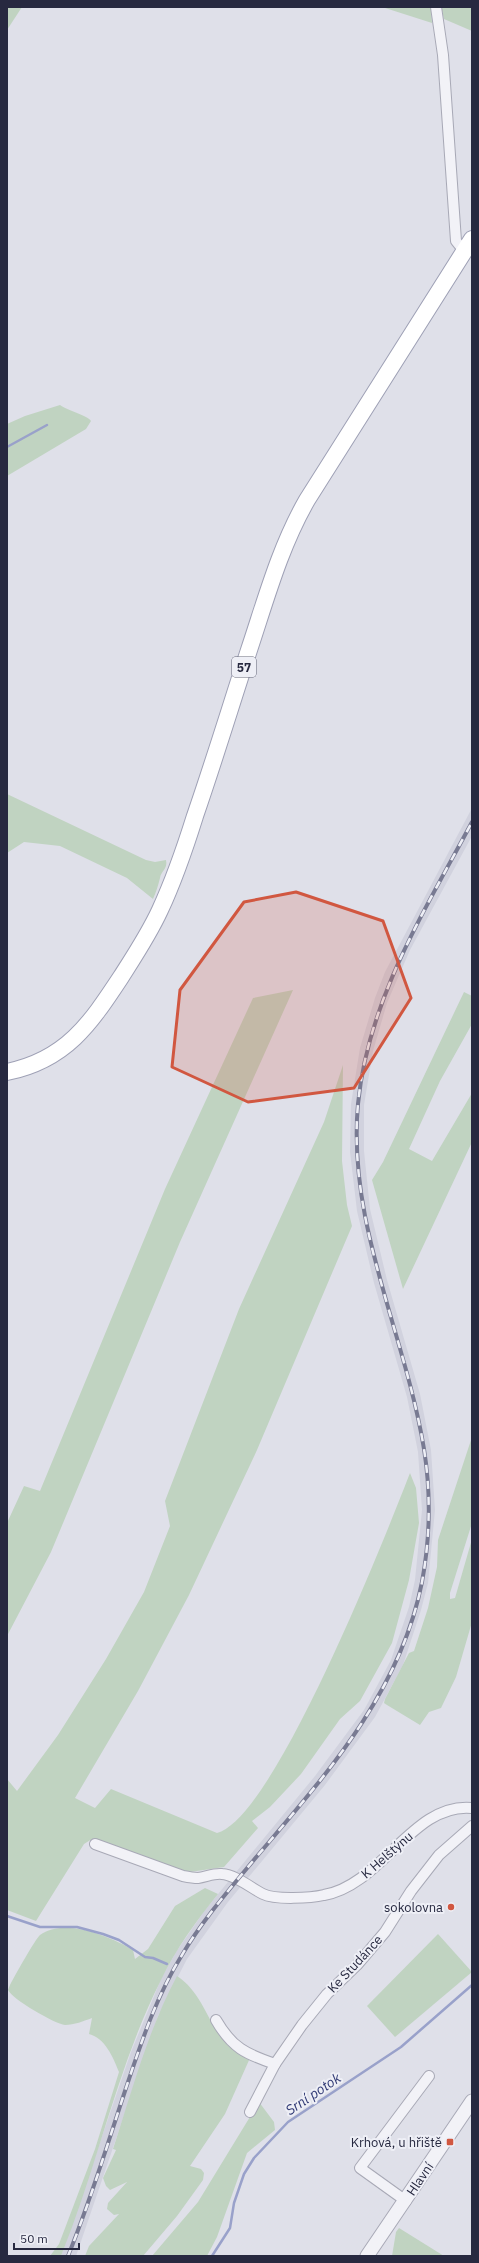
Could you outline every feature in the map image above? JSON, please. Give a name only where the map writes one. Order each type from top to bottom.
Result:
[{"type":"main road","name":"57","points":[[7,1072],[44,1061],[69,1044],[111,992],[148,933],[170,886],[188,837],[272,580],[291,530],[307,500],[468,245]]},
{"type":"street","points":[[436,7],[443,55],[456,241],[468,245]]},
{"type":"street","name":"K Helštýnu","points":[[95,1844],[177,1875],[197,1878],[223,1874],[265,1895],[288,1897],[324,1895],[340,1890],[364,1876],[409,1836],[436,1815],[460,1807],[472,1808]]},
{"type":"street","name":"Ke Studánce","points":[[250,2112],[275,2064],[327,1994],[357,1965],[385,1932],[426,1872],[440,1855],[472,1826]]},
{"type":"street","points":[[216,2020],[223,2033],[247,2055],[275,2064]]},
{"type":"street","points":[[406,2201],[360,2168],[429,2076]]},
{"type":"street","name":"Hlavní","points":[[367,2256],[406,2201],[472,2101]]},
{"type":"highlighted area","points":[[296,892],[383,921],[411,998],[354,1088],[248,1102],[172,1067],[180,990],[244,902]]},
{"type":"shaded area","points":[[472,808],[472,836],[410,950],[387,1003],[373,1051],[364,1105],[364,1151],[370,1209],[387,1280],[420,1394],[431,1450],[435,1510],[428,1583],[421,1610],[403,1665],[375,1717],[325,1785],[228,1902],[187,1959],[158,2016],[76,2256],[61,2256],[131,2052],[161,1979],[176,1952],[205,1910],[315,1776],[364,1710],[391,1660],[409,1607],[415,1580],[422,1510],[418,1452],[407,1397],[374,1283],[357,1211],[350,1152],[351,1104],[360,1048],[375,998],[385,972]]},
{"type":"green space","points":[[7,7],[22,7],[7,30]]},
{"type":"green space","points":[[382,7],[431,7],[432,23]]},
{"type":"green space","points":[[441,7],[472,7],[472,31],[444,19]]},
{"type":"green space","points":[[60,405],[89,419],[91,421],[86,429],[7,476],[7,424],[25,416]]},
{"type":"green space","points":[[7,794],[146,860],[155,862],[166,860],[166,866],[153,899],[127,878],[60,846],[24,842],[7,853]]},
{"type":"green space","points":[[293,990],[180,1242],[51,1552],[7,1636],[7,1523],[24,1486],[40,1491],[165,1189],[253,998]]},
{"type":"green space","points":[[464,992],[472,996],[472,1024],[440,1081],[409,1149],[432,1161],[472,1093],[472,1142],[403,1289],[372,1180],[383,1162]]},
{"type":"green space","points":[[343,1065],[342,1161],[347,1205],[352,1226],[257,1450],[189,1595],[138,1691],[75,1798],[95,1808],[111,1789],[217,1833],[241,1816],[268,1780],[297,1729],[326,1671],[378,1553],[410,1473],[416,1488],[419,1523],[409,1580],[392,1643],[360,1701],[340,1719],[301,1774],[270,1807],[252,1821],[258,1828],[224,1867],[190,1872],[170,1868],[92,1839],[84,1844],[36,1921],[7,1910],[7,1779],[17,1791],[58,1735],[106,1659],[144,1592],[170,1526],[165,1501],[239,1309],[324,1122]]},
{"type":"green space","points":[[472,1437],[472,1523],[450,1593],[450,1599],[455,1598],[472,1539],[472,1622],[456,1677],[441,1708],[429,1712],[420,1725],[384,1703],[409,1653],[414,1651],[428,1608],[437,1567],[438,1540]]},
{"type":"green space","points":[[205,1888],[218,1894],[180,1946],[161,1980],[132,2047],[86,2187],[61,2256],[50,2256],[59,2244],[95,2149],[119,2072],[108,2049],[95,2036],[89,2034],[92,2018],[79,2023],[65,2025],[60,2024],[17,1999],[8,1990],[10,1985],[40,1935],[50,1930],[74,1928],[100,1934],[133,1950],[135,1959],[148,1949],[175,1906]]},
{"type":"green space","points":[[438,1934],[472,1972],[395,2037],[367,2006]]},
{"type":"green space","points":[[177,1976],[194,1992],[218,2033],[225,2042],[233,2050],[250,2058],[225,2114],[190,2166],[201,2169],[204,2173],[203,2180],[177,2216],[143,2256],[85,2256],[89,2246],[119,2214],[114,2215],[107,2209],[108,2203],[127,2182],[110,2190],[106,2186],[103,2178],[116,2150],[113,2149],[149,2039],[157,2018]]},
{"type":"green space","points":[[259,2102],[274,2122],[275,2130],[247,2153],[217,2237],[207,2256],[152,2256],[198,2202]]},
{"type":"green space","points":[[399,2228],[444,2256],[392,2256],[396,2232]]},
{"type":"waterway","points":[[7,447],[47,425]]},
{"type":"waterway","points":[[7,1916],[40,1927],[77,1927],[103,1934],[119,1940],[145,1957],[153,1958],[167,1964]]},
{"type":"waterway","name":"Srní potok","points":[[212,2256],[230,2228],[234,2203],[244,2174],[254,2158],[288,2122],[401,2047],[472,1985]]},
{"type":"railway","points":[[68,2256],[92,2192],[144,2035],[173,1970],[198,1930],[216,1906],[306,1798],[356,1732],[378,1697],[396,1661],[411,1623],[425,1566],[429,1516],[428,1482],[424,1449],[415,1406],[369,1235],[361,1192],[357,1149],[358,1104],[364,1066],[373,1029],[386,993],[417,923],[472,822]]},
{"type":"place","name":"sokolovna","points":[[451,1907]]},
{"type":"place","name":"Krhová, u hřiště","points":[[450,2142]]}]
